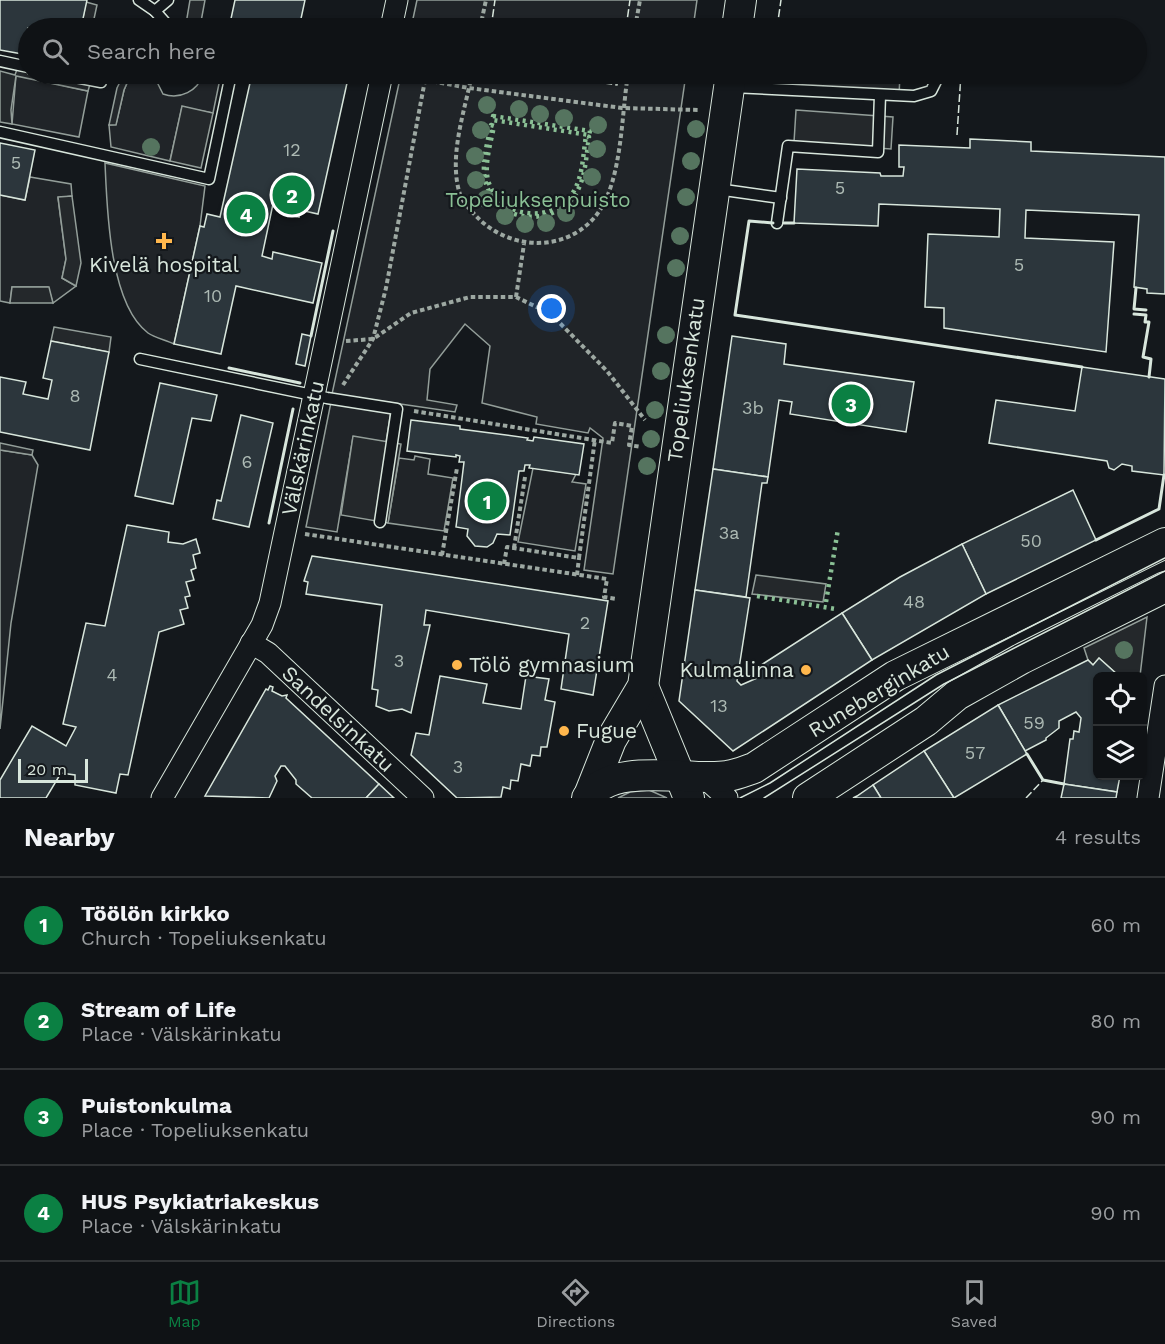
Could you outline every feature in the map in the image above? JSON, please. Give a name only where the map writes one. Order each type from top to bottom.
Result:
[{"type":"main road","points":[[738,18],[741,0]]},
{"type":"main road","name":"Topeliuksenkatu","points":[[589,796],[611,740],[643,686],[729,84]]},
{"type":"main road","name":"Runeberginkatu","points":[[589,796],[612,782],[633,776],[692,783],[754,768],[896,676],[1165,543]]},
{"type":"main road","name":"Runeberginkatu","points":[[808,798],[926,721],[957,695],[1021,659],[1165,587]]},
{"type":"main road","points":[[643,686],[692,783]]},
{"type":"street","points":[[393,18],[397,0]]},
{"type":"street","name":"Välskärinkatu","points":[[162,798],[265,618],[270,603],[321,397],[388,84]]},
{"type":"street","name":"Sandelsinkatu","points":[[251,643],[273,658],[423,798]]},
{"type":"street","points":[[1148,798],[1159,763],[1165,686]]},
{"type":"street","points":[[692,783],[727,798]]},
{"type":"lane","points":[[139,0],[161,18]]},
{"type":"lane","points":[[154,11],[168,0]]},
{"type":"lane","points":[[0,61],[18,65]]},
{"type":"lane","points":[[0,132],[209,179],[229,84]]},
{"type":"lane","points":[[770,84],[880,95],[914,96],[931,91],[934,84]]},
{"type":"lane","points":[[777,224],[788,146],[878,152],[880,95]]},
{"type":"lane","points":[[714,189],[781,198]]},
{"type":"lane","points":[[140,359],[321,397],[397,409],[380,522]]},
{"type":"path","points":[[482,18],[486,0]]},
{"type":"path","points":[[637,18],[640,0]]},
{"type":"path","points":[[373,339],[386,288],[424,84]]},
{"type":"path","points":[[447,84],[622,108],[687,108]]},
{"type":"path","points":[[470,84],[456,153],[459,193],[472,212],[492,231],[524,244],[558,241],[578,232],[597,215],[614,179],[626,84]]},
{"type":"path","points":[[516,297],[524,244]]},
{"type":"path","points":[[321,397],[347,381],[356,362],[373,339],[411,313],[470,297],[516,297],[551,314],[607,371],[645,420]]},
{"type":"path","points":[[339,342],[373,339]]},
{"type":"path","points":[[397,409],[612,443],[615,423],[632,426],[629,445],[641,447]]},
{"type":"path","points":[[576,575],[595,439]]},
{"type":"path","points":[[442,555],[457,468]]},
{"type":"path","points":[[514,548],[525,477]]},
{"type":"path","points":[[299,533],[606,579],[604,597],[617,599]]},
{"type":"path","points":[[504,564],[507,547],[579,558]]},
{"type":"green space","points":[[417,0],[697,0],[694,18],[413,18]]},
{"type":"green space","points":[[16,75],[18,75],[18,84],[56,84],[88,91],[79,137],[12,124]]},
{"type":"green space","points":[[127,84],[158,84],[163,94],[176,96],[188,93],[198,84],[219,84],[213,113],[182,107],[170,161],[111,147],[109,125],[116,124]]},
{"type":"green space","name":"Topeliuksenpuisto","points":[[399,84],[685,84],[613,574],[584,570],[603,438],[590,428],[588,433],[536,424],[537,417],[482,403],[490,346],[465,324],[430,369],[427,400],[457,405],[455,412],[332,394]]},
{"type":"green space","points":[[105,163],[205,186],[200,226],[174,344],[148,333],[135,319],[125,300],[118,278],[109,228]]},
{"type":"green space","points":[[30,177],[71,184],[72,196],[58,198],[66,259],[62,278],[76,286],[53,303],[48,287],[12,287],[10,303],[0,301],[0,195],[25,200]]},
{"type":"green space","points":[[331,402],[391,411],[386,442],[353,437],[337,532],[306,527]]},
{"type":"green space","points":[[0,450],[32,455],[38,465],[11,623],[0,729]]},
{"type":"green space","points":[[415,456],[430,459],[428,474],[453,478],[444,531],[388,523],[399,458],[414,460]]},
{"type":"green space","points":[[533,468],[576,474],[572,482],[586,484],[575,551],[518,542]]},
{"type":"green space","points":[[649,790],[667,798],[618,798],[630,792]]},
{"type":"shaded area","points":[[190,0],[205,0],[202,18],[187,18]]},
{"type":"shaded area","points":[[86,2],[97,5],[94,18],[83,18]]},
{"type":"shaded area","points":[[18,69],[11,110],[12,124],[0,122],[0,71],[15,75]]},
{"type":"shaded area","points":[[54,84],[90,84],[88,91]]},
{"type":"shaded area","points":[[119,84],[127,84],[116,125],[109,125]]},
{"type":"shaded area","points":[[798,84],[900,84],[899,96],[798,92]]},
{"type":"shaded area","points":[[182,106],[213,113],[201,168],[170,161]]},
{"type":"shaded area","points":[[796,110],[893,117],[891,149],[794,142]]},
{"type":"shaded area","points":[[72,196],[81,263],[76,286],[62,278],[66,259],[58,197]]},
{"type":"shaded area","points":[[12,287],[49,287],[53,303],[10,303]]},
{"type":"shaded area","points":[[54,327],[111,337],[109,352],[51,341]]},
{"type":"shaded area","points":[[353,436],[401,444],[388,523],[341,515]]},
{"type":"shaded area","points":[[0,443],[33,450],[32,455],[0,450]]},
{"type":"shaded area","points":[[756,575],[826,584],[823,602],[752,594]]},
{"type":"shaded area","points":[[1147,617],[1140,672],[1115,672],[1099,658],[1093,665],[1088,660],[1084,648]]},
{"type":"building","points":[[0,0],[87,0],[83,18],[18,18],[18,53],[0,50]]},
{"type":"building","points":[[235,0],[305,0],[301,18],[231,18]]},
{"type":"building","points":[[250,84],[347,84],[318,214],[300,210],[299,217],[285,214],[287,207],[273,204],[262,256],[272,259],[273,252],[322,263],[313,303],[236,286],[221,354],[174,344],[200,226],[204,227],[207,214],[220,217]]},
{"type":"building","points":[[970,139],[1031,142],[1031,151],[1165,157],[1165,294],[1147,293],[1147,289],[1134,287],[1139,215],[1026,210],[1025,238],[1114,242],[1106,352],[944,328],[944,308],[925,307],[928,234],[999,237],[1000,209],[879,204],[878,226],[794,223],[797,169],[903,176],[904,167],[899,167],[899,145],[970,148]]},
{"type":"building","points":[[0,143],[35,150],[25,200],[0,195]]},
{"type":"building","points":[[302,334],[311,336],[305,366],[296,364]]},
{"type":"building","points":[[732,336],[786,344],[784,364],[914,382],[906,432],[790,414],[792,402],[779,400],[768,477],[713,469]]},
{"type":"building","points":[[51,341],[109,352],[90,450],[0,432],[0,377],[26,382],[23,394],[48,399],[52,380],[43,378]]},
{"type":"building","points":[[1082,367],[1165,379],[1164,475],[1132,471],[1132,466],[1122,464],[1114,470],[1109,468],[1107,461],[989,443],[996,400],[1075,411]]},
{"type":"building","points":[[160,383],[217,395],[211,421],[192,418],[173,504],[135,496]]},
{"type":"building","points":[[241,415],[273,423],[249,527],[213,519],[217,500],[221,501]]},
{"type":"building","points":[[411,420],[460,426],[460,429],[528,438],[527,440],[533,441],[534,437],[584,444],[579,475],[529,468],[530,465],[525,465],[524,471],[519,471],[510,535],[497,534],[493,543],[487,547],[475,546],[467,536],[468,529],[456,527],[464,462],[459,462],[460,456],[456,455],[456,457],[407,451]]},
{"type":"building","points":[[713,469],[768,477],[767,483],[762,483],[746,597],[695,590]]},
{"type":"building","points":[[1073,490],[1096,540],[986,594],[962,544]]},
{"type":"building","points":[[127,525],[169,532],[168,542],[183,544],[196,539],[200,553],[193,555],[196,568],[191,570],[194,580],[186,582],[190,596],[185,597],[188,608],[180,610],[184,624],[159,632],[128,775],[120,774],[116,793],[75,785],[75,775],[61,773],[46,798],[0,798],[0,780],[32,726],[66,746],[76,727],[63,724],[86,623],[105,626]]},
{"type":"building","points":[[962,544],[986,594],[872,660],[842,613],[900,577]]},
{"type":"building","name":"Tölö gymnasium","points":[[312,556],[608,601],[593,695],[561,689],[569,634],[426,610],[424,625],[430,625],[411,713],[402,709],[389,711],[376,706],[378,690],[372,689],[382,605],[306,594],[308,582],[304,581]]},
{"type":"building","name":"Kulmalinna","points":[[695,590],[750,598],[737,681],[741,685],[757,678],[755,669],[842,613],[872,660],[733,751],[679,701]]},
{"type":"building","points":[[1099,658],[1115,672],[1093,672],[1093,780],[1119,780],[1117,792],[1064,784],[1070,739],[1073,739],[1074,731],[1079,732],[1081,718],[1076,712],[1059,721],[1059,728],[1046,740],[1025,751],[998,705],[1088,660],[1093,665]]},
{"type":"building","points":[[440,676],[487,684],[483,703],[521,709],[526,676],[549,679],[545,700],[555,702],[547,747],[541,747],[540,756],[532,755],[530,766],[521,764],[518,781],[511,780],[510,789],[503,787],[501,797],[457,798],[411,755],[416,733],[429,735]]},
{"type":"building","points":[[270,686],[273,687],[272,691],[282,696],[287,695],[286,698],[379,784],[366,798],[312,798],[296,784],[296,780],[285,766],[281,766],[275,776],[277,781],[269,798],[205,796],[266,689],[268,690]]},
{"type":"building","points":[[998,705],[1027,754],[954,798],[924,751]]},
{"type":"building","points":[[924,751],[954,798],[881,798],[873,785]]},
{"type":"building","points":[[379,784],[394,798],[366,798]]},
{"type":"building","points":[[1064,784],[1117,792],[1116,798],[1061,798]]},
{"type":"building","points":[[873,785],[881,798],[853,798],[857,796]]},
{"type":"tram line","points":[[740,798],[770,783],[936,675],[1165,558]]},
{"type":"tram line","points":[[764,798],[944,684],[1165,571]]},
{"type":"hedge","points":[[493,116],[590,131],[589,135],[493,120],[493,116]]},
{"type":"hedge","points":[[491,125],[494,126],[487,160],[488,180],[502,203],[526,213],[551,210],[563,204],[572,194],[580,173],[586,136],[589,137],[585,167],[579,188],[566,205],[555,212],[530,217],[517,215],[495,201],[488,189],[484,174],[491,125]]},
{"type":"hedge","points":[[826,602],[838,529]]},
{"type":"hedge","points":[[757,596],[836,609]]},
{"type":"fence","points":[[492,18],[495,0]]},
{"type":"fence","points":[[627,18],[630,0]]},
{"type":"fence","points":[[778,18],[781,0]]},
{"type":"fence","points":[[611,84],[617,84]]},
{"type":"fence","points":[[957,135],[960,84]]},
{"type":"fence","points":[[1026,798],[1043,780]]},
{"type":"wall","points":[[773,223],[749,221],[735,315],[1082,367]]},
{"type":"wall","points":[[784,223],[794,223]]},
{"type":"wall","points":[[311,336],[333,231]]},
{"type":"wall","points":[[1136,288],[1134,309],[1146,310]]},
{"type":"wall","points":[[1134,314],[1146,315],[1145,322],[1149,322],[1143,357],[1151,359],[1149,377]]},
{"type":"wall","points":[[229,368],[300,383]]},
{"type":"wall","points":[[269,523],[293,409]]},
{"type":"wall","points":[[1096,540],[1159,509],[1164,475]]},
{"type":"wall","points":[[1027,754],[1043,780],[1064,784]]},
{"type":"place","name":"Stream of Life","points":[[292,195]]},
{"type":"place","name":"HUS Psykiatriakeskus","points":[[246,214]]},
{"type":"place","name":"Kivelä hospital","points":[[164,241]]},
{"type":"place","name":"Puistonkulma","points":[[851,404]]},
{"type":"place","name":"Töölön kirkko","points":[[487,501]]},
{"type":"place","name":"Tölö gymnasium","points":[[457,665]]},
{"type":"place","name":"Kulmalinna","points":[[806,670]]},
{"type":"place","name":"Fugue","points":[[564,731]]}]
